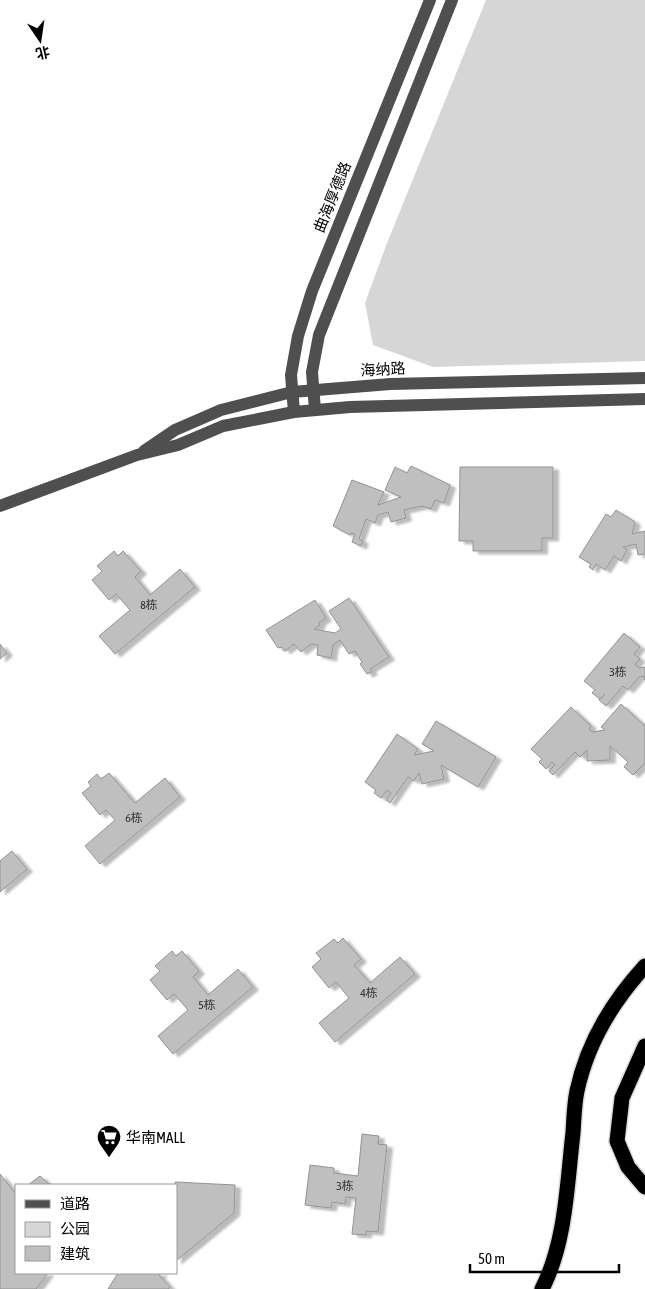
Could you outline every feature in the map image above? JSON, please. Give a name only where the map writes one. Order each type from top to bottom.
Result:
[{"type":"highway","points":[[542,1289],[549,1275],[562,1228],[577,1092],[592,1044],[624,990],[645,966]]},
{"type":"highway","points":[[645,1046],[622,1098],[617,1140],[628,1167],[645,1187]]},
{"type":"street","name":"曲海厚德路","points":[[294,412],[291,374],[298,336],[312,290],[430,0]]},
{"type":"street","points":[[315,410],[312,372],[319,335],[452,0]]},
{"type":"street","name":"海纳路","points":[[138,455],[175,430],[221,410],[292,392],[390,384],[645,378]]},
{"type":"street","name":"海纳路","points":[[0,506],[138,455],[178,446],[224,426],[294,412],[350,407],[645,399]]},
{"type":"green space","points":[[486,0],[645,0],[645,361],[433,367],[373,345],[365,303],[387,243]]},
{"type":"building","points":[[411,466],[450,485],[444,503],[435,500],[431,509],[422,506],[404,510],[406,518],[391,522],[388,512],[378,515],[375,523],[366,519],[359,539],[363,541],[361,546],[352,542],[355,534],[351,533],[350,535],[333,526],[352,480],[384,492],[378,505],[401,497],[385,490],[395,467],[407,473]]},
{"type":"building","points":[[460,467],[553,467],[553,538],[542,538],[542,551],[473,551],[473,541],[459,541]]},
{"type":"building","points":[[616,510],[635,522],[632,534],[645,531],[645,554],[638,555],[636,544],[623,547],[627,550],[621,561],[614,556],[605,570],[596,564],[593,570],[589,567],[591,564],[579,557],[606,514],[611,517]]},
{"type":"building","points":[[114,551],[118,556],[123,551],[141,571],[135,577],[150,595],[180,569],[195,587],[115,654],[99,636],[130,610],[116,594],[109,600],[92,580],[102,571],[97,566]]},
{"type":"building","points":[[349,598],[389,657],[370,669],[372,672],[367,674],[360,664],[362,662],[355,651],[349,654],[340,640],[333,645],[331,658],[317,655],[318,645],[311,644],[301,652],[294,644],[285,651],[282,647],[278,648],[266,630],[315,600],[326,618],[314,629],[335,633],[341,629],[329,611]]},
{"type":"building","points":[[624,633],[640,647],[634,654],[640,659],[635,664],[639,668],[645,667],[645,680],[644,676],[639,677],[628,690],[623,686],[606,706],[592,693],[595,690],[584,681]]},
{"type":"building","points":[[0,644],[7,653],[0,659]]},
{"type":"building","points":[[621,704],[645,726],[645,763],[633,775],[624,767],[628,762],[610,746],[610,760],[587,761],[587,750],[580,757],[575,752],[553,775],[549,771],[555,765],[552,762],[546,769],[539,762],[542,759],[531,749],[571,707],[591,726],[589,729],[592,732],[605,730],[601,727]]},
{"type":"building","points":[[436,721],[496,757],[478,787],[441,765],[444,779],[422,784],[419,773],[414,781],[408,777],[390,803],[386,800],[391,793],[387,790],[381,798],[374,793],[376,790],[365,782],[397,734],[418,749],[414,755],[434,751],[422,744]]},
{"type":"building","points":[[109,773],[135,803],[165,778],[180,797],[100,864],[85,846],[115,820],[106,810],[100,815],[82,793],[91,786],[88,782],[97,774],[101,779]]},
{"type":"building","points":[[12,851],[27,869],[0,892],[0,861]]},
{"type":"building","points":[[343,938],[361,959],[354,965],[370,983],[400,957],[415,974],[335,1042],[319,1023],[349,998],[336,982],[329,988],[312,967],[321,959],[316,953],[334,939],[338,943]]},
{"type":"building","points":[[172,951],[176,956],[182,951],[199,971],[193,977],[208,995],[238,969],[253,987],[173,1054],[158,1036],[188,1010],[174,994],[167,1000],[150,980],[160,971],[155,966]]},
{"type":"building","points":[[362,1134],[379,1136],[378,1144],[387,1145],[378,1232],[366,1231],[366,1235],[352,1234],[356,1198],[346,1197],[345,1204],[332,1202],[331,1208],[305,1205],[310,1165],[334,1168],[334,1173],[358,1176]]},
{"type":"building","points":[[0,1174],[15,1193],[15,1274],[47,1274],[36,1289],[0,1289]]},
{"type":"building","points":[[40,1176],[49,1184],[29,1184]]},
{"type":"building","points":[[175,1182],[235,1185],[234,1213],[178,1259],[178,1184],[175,1184]]},
{"type":"building","points":[[117,1274],[160,1274],[159,1275],[170,1287],[168,1289],[108,1289]]},
{"type":"place","name":"华南MALL","points":[[109,1158]]}]
